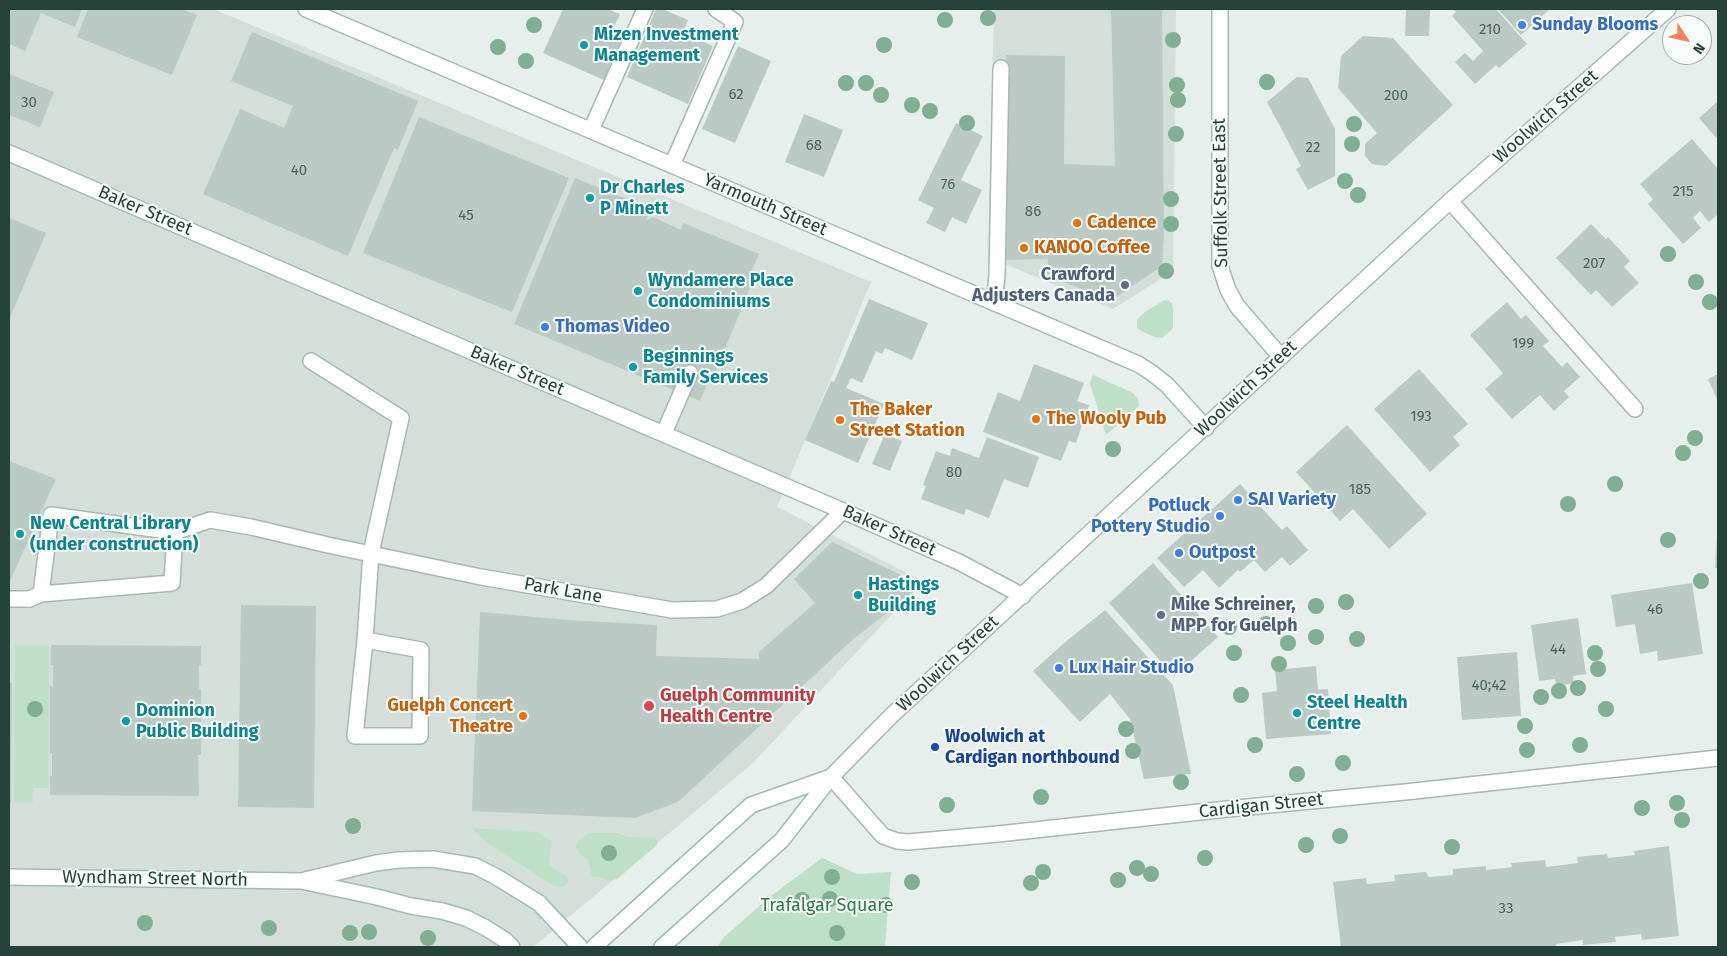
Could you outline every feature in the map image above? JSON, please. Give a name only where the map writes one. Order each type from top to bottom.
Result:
[{"type":"street","name":"Yarmouth Street","points":[[306,9],[1138,364],[1167,385],[1206,428]]},
{"type":"street","points":[[591,130],[645,9]]},
{"type":"street","points":[[672,165],[735,22],[716,9]]},
{"type":"street","name":"Suffolk Street East","points":[[1220,9],[1220,266],[1228,290],[1237,306],[1281,357]]},
{"type":"street","name":"Woolwich Street","points":[[662,947],[782,840],[831,777],[891,716],[1206,428],[1450,201],[1668,9]]},
{"type":"street","points":[[994,302],[997,276],[1001,68]]},
{"type":"street","name":"Baker Street","points":[[9,153],[843,511],[959,562],[1023,596]]},
{"type":"street","points":[[1450,201],[1634,409]]},
{"type":"street","points":[[310,361],[400,418],[370,554],[365,640],[355,736],[420,736],[421,650],[365,640]]},
{"type":"street","points":[[664,433],[690,373]]},
{"type":"street","name":"Park Lane","points":[[175,532],[210,520],[251,526],[370,554],[482,577],[672,610],[717,608],[742,601],[766,586],[843,511]]},
{"type":"street","points":[[9,599],[172,583],[175,532],[51,515],[35,596]]},
{"type":"street","name":"Cardigan Street","points":[[831,777],[884,836],[897,842],[908,842],[1405,792],[1718,758]]},
{"type":"street","name":"Woolwich Street","points":[[594,947],[751,806],[831,777]]},
{"type":"street","name":"Wyndham Street North","points":[[301,881],[376,863],[399,860],[433,859],[475,866],[539,903],[580,947]]},
{"type":"street","name":"Wyndham Street North","points":[[9,877],[301,881],[466,918],[486,928],[505,940],[512,947]]},
{"type":"shaded area","points":[[9,9],[213,9],[871,282],[777,507],[923,581],[753,763],[533,947],[9,947]]},
{"type":"shaded area","points":[[994,9],[1176,9],[1173,271],[1113,309],[988,257]]},
{"type":"green space","points":[[1167,300],[1172,303],[1173,328],[1167,334],[1162,338],[1155,337],[1137,328],[1137,320],[1146,311]]},
{"type":"green space","points":[[1093,375],[1133,393],[1138,399],[1139,406],[1106,435],[1090,383]]},
{"type":"green space","points":[[15,646],[49,646],[48,788],[33,788],[33,802],[14,802]]},
{"type":"green space","points":[[470,828],[538,832],[551,841],[549,866],[566,876],[569,881],[564,887],[554,886],[490,845]]},
{"type":"green space","points":[[588,833],[618,833],[627,837],[654,838],[658,841],[657,845],[617,879],[608,881],[599,877],[592,877],[588,860],[579,853],[576,847],[579,840]]},
{"type":"green space","name":"Trafalgar Square","points":[[822,858],[857,874],[891,872],[885,947],[717,947],[724,937],[771,896]]},
{"type":"building","points":[[9,9],[82,9],[75,27],[41,13],[25,51],[9,44]]},
{"type":"building","points":[[88,9],[182,9],[197,15],[172,75],[77,37]]},
{"type":"building","name":"Mizen Investment Management","points":[[563,9],[607,9],[620,14],[612,31],[626,38],[606,81],[543,53]]},
{"type":"building","points":[[656,9],[662,9],[688,20],[683,33],[713,46],[688,104],[627,77]]},
{"type":"building","points":[[1111,9],[1162,9],[1164,235],[1162,266],[1112,300],[1047,276],[1048,259],[1002,260],[1006,55],[1065,56],[1064,164],[1115,166]]},
{"type":"building","points":[[1406,9],[1430,9],[1429,36],[1405,36]]},
{"type":"building","points":[[1453,9],[1496,9],[1527,44],[1499,68],[1496,65],[1475,84],[1455,62],[1465,53],[1473,61],[1483,51],[1452,16],[1456,12]]},
{"type":"building","name":"Sunday Blooms","points":[[1498,9],[1550,9],[1521,35]]},
{"type":"building","points":[[252,32],[418,101],[398,150],[394,148],[348,256],[203,194],[240,109],[284,128],[293,106],[231,81]]},
{"type":"building","points":[[1363,36],[1393,38],[1453,105],[1386,166],[1372,164],[1365,156],[1365,144],[1377,133],[1338,88],[1341,56]]},
{"type":"building","points":[[738,46],[771,61],[735,143],[702,129]]},
{"type":"building","points":[[9,74],[54,92],[40,127],[9,115]]},
{"type":"building","points":[[1297,77],[1308,78],[1335,129],[1335,176],[1308,190],[1296,169],[1301,166],[1267,102]]},
{"type":"building","points":[[1718,101],[1718,140],[1699,118]]},
{"type":"building","points":[[804,114],[843,130],[824,177],[785,162]]},
{"type":"building","points":[[419,117],[569,178],[512,312],[363,253]]},
{"type":"building","points":[[956,123],[983,136],[961,180],[982,190],[966,224],[952,217],[945,232],[926,223],[934,208],[918,200]]},
{"type":"building","points":[[1692,139],[1718,169],[1718,214],[1709,222],[1700,211],[1693,218],[1701,228],[1683,244],[1648,204],[1653,199],[1640,184]]},
{"type":"building","name":"Wyndamere Place Condominiums","points":[[575,178],[651,209],[646,221],[653,217],[681,230],[683,223],[759,254],[749,276],[754,278],[713,378],[708,381],[700,401],[514,324]]},
{"type":"building","points":[[9,218],[46,233],[9,320]]},
{"type":"building","points":[[1591,224],[1606,239],[1608,237],[1630,261],[1624,267],[1639,283],[1612,307],[1596,290],[1591,295],[1556,258]]},
{"type":"building","points":[[869,299],[928,323],[912,360],[885,348],[882,354],[876,351],[862,383],[851,378],[846,388],[884,404],[858,463],[805,440],[831,381],[834,382]]},
{"type":"building","points":[[1507,302],[1521,319],[1526,315],[1549,341],[1543,346],[1562,367],[1567,362],[1580,377],[1564,391],[1569,397],[1554,411],[1540,395],[1512,419],[1485,389],[1503,373],[1470,335]]},
{"type":"building","name":"The Wooly Pub","points":[[1034,364],[1084,383],[1077,401],[1089,405],[1076,443],[1069,441],[1061,461],[983,432],[998,392],[1020,401]]},
{"type":"building","points":[[1419,369],[1468,424],[1453,437],[1460,445],[1430,472],[1374,409]]},
{"type":"building","points":[[1718,374],[1718,401],[1708,379]]},
{"type":"building","points":[[1347,425],[1427,514],[1389,549],[1353,509],[1340,521],[1296,472]]},
{"type":"building","points":[[885,434],[902,441],[890,471],[872,464]]},
{"type":"building","points":[[987,437],[1039,457],[1028,488],[1004,479],[989,518],[966,509],[964,515],[921,499],[926,486],[923,485],[936,451],[950,456],[952,448],[979,458]]},
{"type":"building","name":"New Central Library (under construction)","points":[[9,461],[56,479],[9,583]]},
{"type":"building","points":[[1240,484],[1282,530],[1287,526],[1308,550],[1290,566],[1282,557],[1265,572],[1254,560],[1240,572],[1238,570],[1219,588],[1203,570],[1184,587],[1157,558]]},
{"type":"building","points":[[1717,536],[1718,568],[1715,568]]},
{"type":"building","points":[[832,542],[901,575],[914,591],[850,642],[678,802],[635,818],[472,811],[480,612],[657,625],[656,656],[759,659],[759,652],[815,603],[794,579]]},
{"type":"building","points":[[1153,563],[1218,637],[1174,676],[1109,603]]},
{"type":"building","points":[[1692,583],[1703,654],[1658,661],[1657,651],[1640,654],[1635,624],[1616,627],[1611,595]]},
{"type":"building","points":[[241,605],[316,606],[314,808],[238,807]]},
{"type":"building","points":[[1105,610],[1173,685],[1191,774],[1144,779],[1130,719],[1110,694],[1080,722],[1033,671]]},
{"type":"building","points":[[1578,618],[1586,674],[1573,676],[1574,683],[1556,686],[1555,679],[1539,681],[1531,625]]},
{"type":"building","name":"Dominion Public Building","points":[[51,645],[201,646],[201,665],[199,665],[201,755],[198,755],[199,796],[50,795],[52,753],[50,753],[50,686],[53,687]]},
{"type":"building","points":[[1517,652],[1521,716],[1462,720],[1457,657]]},
{"type":"building","name":"Steel Health Centre","points":[[1316,666],[1318,690],[1328,689],[1331,734],[1266,739],[1262,693],[1277,691],[1275,670]]},
{"type":"building","points":[[9,683],[12,683],[11,803],[9,803]]},
{"type":"building","points":[[1669,846],[1679,936],[1642,940],[1641,934],[1615,937],[1616,942],[1583,945],[1583,940],[1556,944],[1556,947],[1341,947],[1333,882],[1366,878],[1367,884],[1395,881],[1394,875],[1426,872],[1429,877],[1453,875],[1453,869],[1486,866],[1486,870],[1512,867],[1511,863],[1545,860],[1546,867],[1578,863],[1577,857],[1607,854],[1608,858],[1635,855],[1634,851]]},
{"type":"place","name":"Sunday Blooms","points":[[1522,25]]},
{"type":"place","name":"Mizen Investment Management","points":[[584,45]]},
{"type":"place","name":"Dr Charles P Minett","points":[[590,198]]},
{"type":"place","name":"Cadence","points":[[1077,223]]},
{"type":"place","name":"KANOO Coffee","points":[[1024,248]]},
{"type":"place","name":"Crawford Adjusters Canada","points":[[1125,285]]},
{"type":"place","name":"Wyndamere Place Condominiums","points":[[638,291]]},
{"type":"place","name":"Thomas Video","points":[[545,327]]},
{"type":"place","name":"Beginnings Family Services","points":[[633,367]]},
{"type":"place","name":"The Wooly Pub","points":[[1036,419]]},
{"type":"place","name":"The Baker Street Station","points":[[840,420]]},
{"type":"place","name":"SAI Variety","points":[[1238,500]]},
{"type":"place","name":"Potluck Pottery Studio","points":[[1220,516]]},
{"type":"place","name":"New Central Library (under construction)","points":[[20,534]]},
{"type":"place","name":"Outpost","points":[[1179,553]]},
{"type":"place","name":"Hastings Building","points":[[858,595]]},
{"type":"place","name":"Mike Schreiner, MPP for Guelph","points":[[1161,615]]},
{"type":"place","name":"Lux Hair Studio","points":[[1059,668]]},
{"type":"place","name":"Guelph Community Health Centre","points":[[649,706]]},
{"type":"place","name":"Steel Health Centre","points":[[1297,713]]},
{"type":"place","name":"Guelph Concert Theatre","points":[[523,716]]},
{"type":"place","name":"Dominion Public Building","points":[[126,721]]},
{"type":"place","name":"Woolwich at Cardigan northbound","points":[[935,747]]}]
